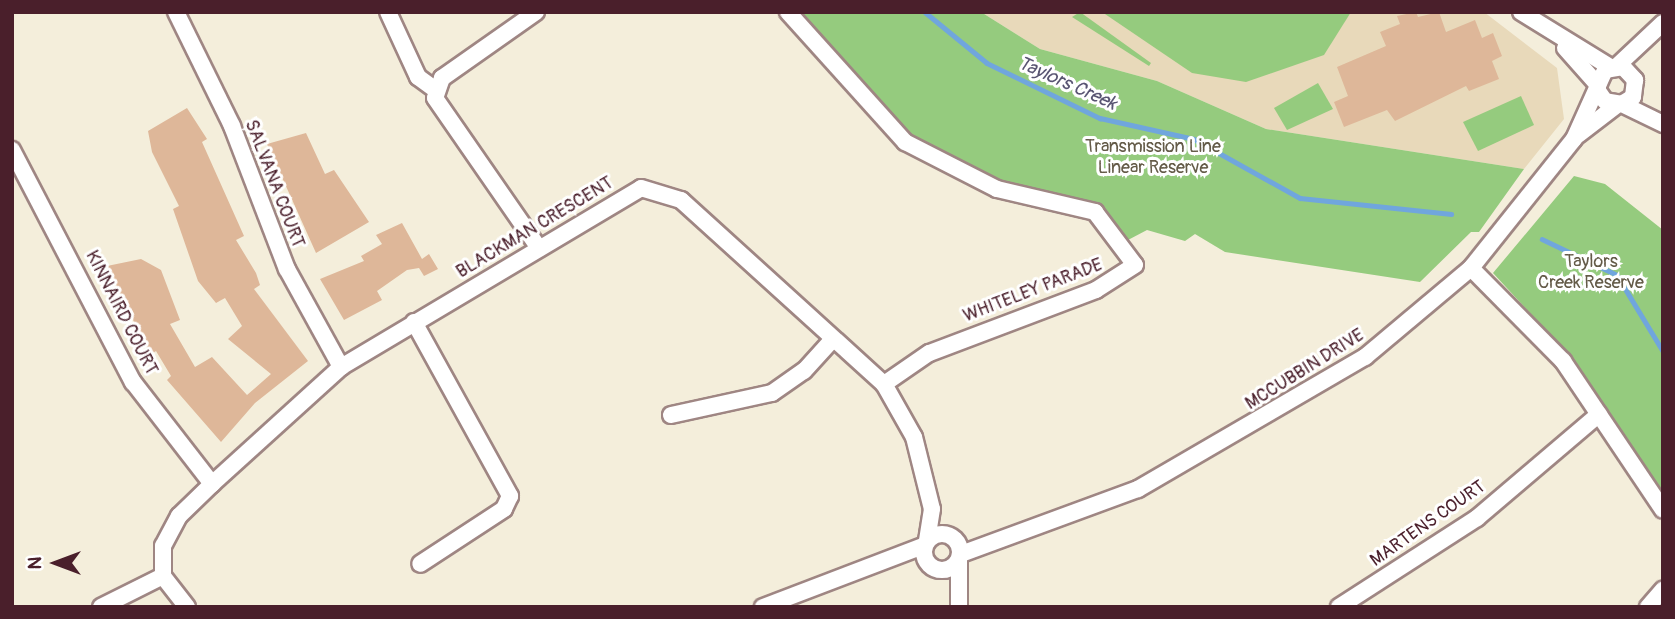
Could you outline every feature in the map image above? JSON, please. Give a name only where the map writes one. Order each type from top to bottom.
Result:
[{"type":"street","name":"SALVANA COURT","points":[[176,12],[232,126],[287,269],[341,367]]},
{"type":"street","points":[[388,12],[418,77],[436,90]]},
{"type":"street","points":[[536,12],[446,74],[436,90],[437,108],[539,248]]},
{"type":"street","name":"WHITELEY PARADE","points":[[788,12],[905,142],[996,189],[1095,212],[1140,260],[1096,290],[929,353],[884,384]]},
{"type":"street","points":[[1521,12],[1559,41],[1613,67],[1636,86],[1663,122]]},
{"type":"street","points":[[1613,67],[1663,24]]},
{"type":"street","points":[[1636,86],[1663,24]]},
{"type":"street","points":[[1559,41],[1598,88],[1619,105],[1663,122]]},
{"type":"street","name":"MCCUBBIN DRIVE","points":[[957,547],[1098,505],[1218,446],[1365,357],[1471,268],[1574,139],[1598,88],[1613,67]]},
{"type":"street","name":"MCCUBBIN DRIVE","points":[[1574,139],[1619,105],[1636,86]]},
{"type":"street","name":"KINNAIRD COURT","points":[[12,150],[133,382],[212,484]]},
{"type":"street","name":"BLACKMAN CRESCENT","points":[[163,576],[168,531],[212,484],[341,367],[641,188],[660,190],[681,200],[884,384],[910,425],[932,509],[957,547]]},
{"type":"street","points":[[1471,268],[1563,361],[1663,510]]},
{"type":"street","points":[[414,322],[510,496],[504,509],[420,564]]},
{"type":"street","points":[[671,415],[772,393],[811,366],[833,339]]},
{"type":"street","name":"MARTENS COURT","points":[[1339,607],[1477,518],[1599,414]]},
{"type":"street","name":"BLACKMAN CRESCENT","points":[[932,509],[926,542],[932,567]]},
{"type":"street","points":[[764,607],[888,564],[926,542],[957,547]]},
{"type":"street","points":[[888,564],[951,568],[957,547]]},
{"type":"street","points":[[957,547],[958,603]]},
{"type":"street","points":[[932,567],[958,603]]},
{"type":"street","points":[[101,607],[163,576],[187,607]]},
{"type":"street","points":[[1648,607],[1663,590]]},
{"type":"shaded area","points":[[981,12],[1484,12],[1557,68],[1564,119],[1524,169],[1266,129],[1157,81],[1040,49]]},
{"type":"green space","name":"Transmission Line Linear Reserve","points":[[798,12],[981,12],[1040,49],[1157,81],[1266,129],[1524,169],[1479,232],[1471,232],[1420,282],[1225,252],[1195,234],[1185,241],[1147,230],[1128,240],[1094,204],[998,181],[916,142]]},
{"type":"green space","points":[[1080,12],[1151,63],[1149,66],[1072,17]]},
{"type":"green space","points":[[1102,12],[1351,12],[1324,55],[1246,82],[1192,73]]},
{"type":"green space","points":[[1318,83],[1333,109],[1287,130],[1274,108]]},
{"type":"green space","points":[[1521,96],[1534,125],[1478,151],[1463,122]]},
{"type":"green space","name":"Taylors Creek Reserve","points":[[1574,176],[1605,184],[1663,230],[1663,500],[1577,364],[1493,273]]},
{"type":"building","points":[[1416,12],[1418,17],[1439,12],[1446,32],[1475,20],[1482,38],[1493,33],[1502,56],[1492,61],[1499,79],[1469,91],[1466,86],[1395,121],[1387,110],[1344,127],[1334,102],[1348,96],[1337,67],[1386,46],[1380,32],[1400,24],[1397,16]]},
{"type":"building","points":[[187,108],[207,139],[202,142],[244,236],[236,240],[256,273],[260,285],[254,289],[308,361],[255,403],[221,442],[167,380],[171,376],[156,351],[150,355],[107,266],[141,259],[161,270],[180,320],[170,324],[195,367],[212,357],[247,395],[271,374],[228,339],[242,326],[225,298],[216,303],[198,281],[173,209],[179,206],[152,152],[148,131]]},
{"type":"building","points":[[306,133],[325,174],[334,170],[369,222],[316,253],[267,144]]},
{"type":"building","points":[[402,223],[422,259],[429,254],[438,269],[424,276],[419,268],[407,270],[377,291],[382,300],[344,320],[320,279],[364,261],[361,256],[382,244],[376,235]]},
{"type":"waterway","name":"Taylors Creek","points":[[925,12],[987,63],[1100,118],[1194,139],[1300,198],[1451,214]]},
{"type":"waterway","name":"Taylors Creek","points":[[1542,239],[1617,275],[1663,351]]}]
